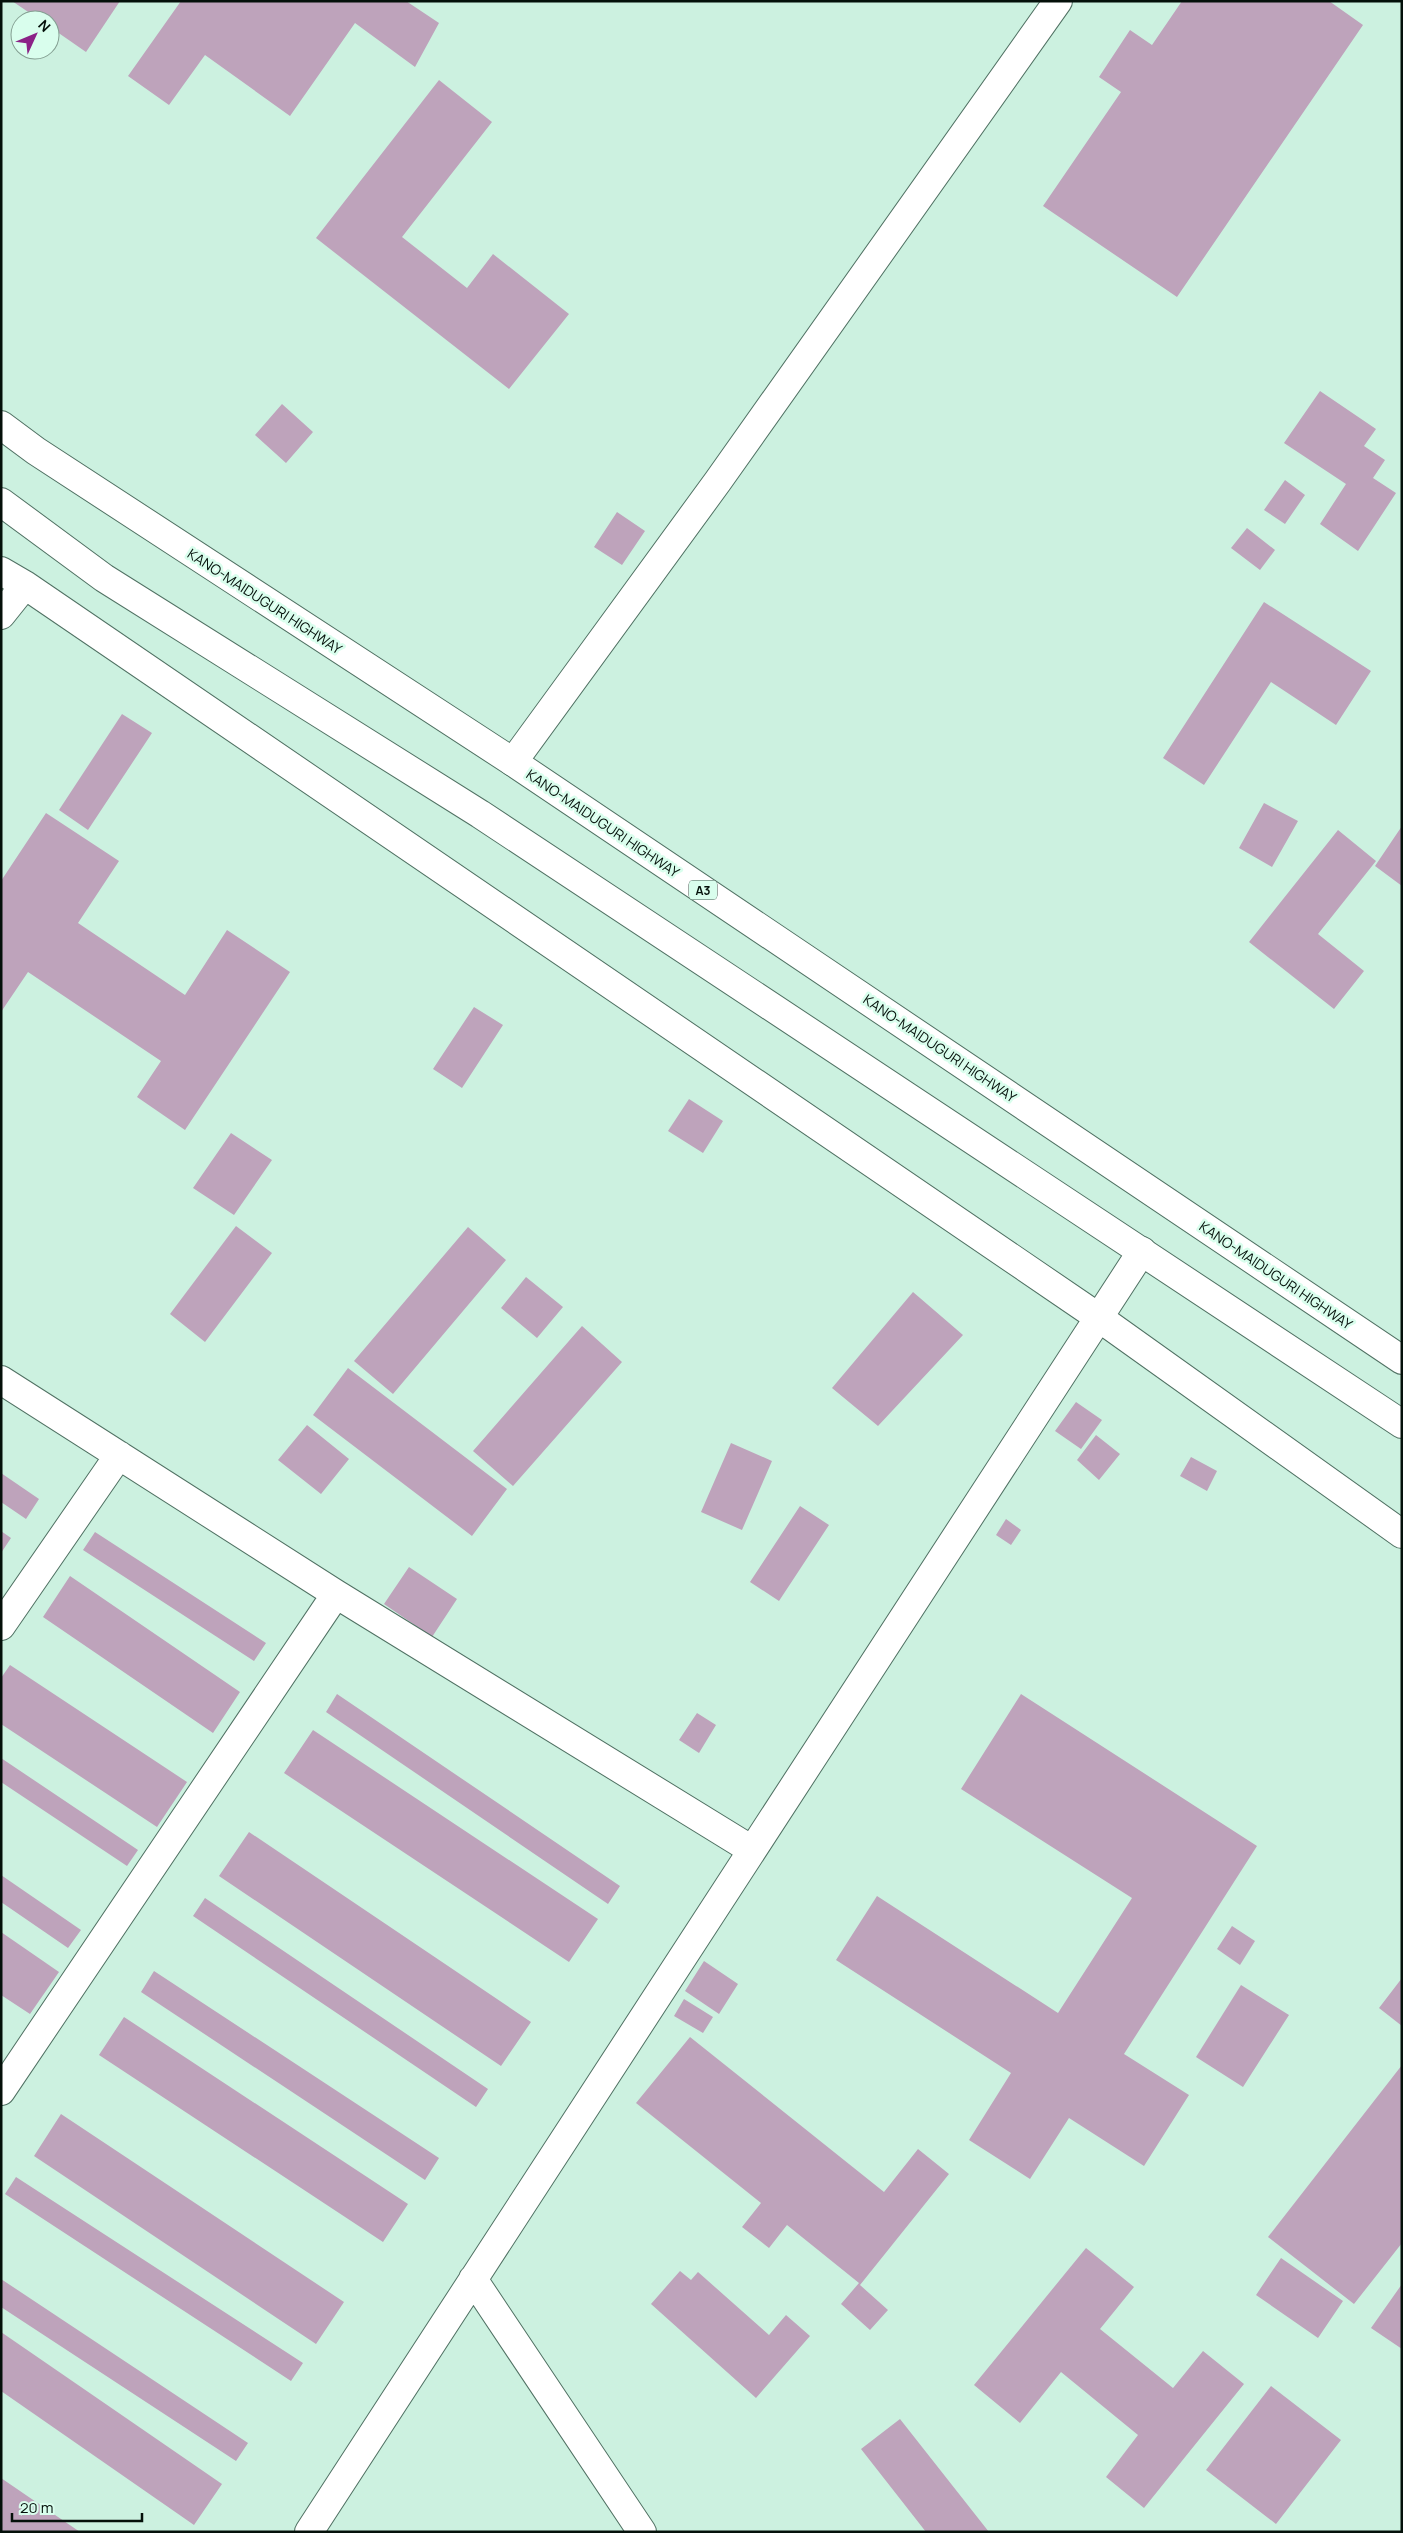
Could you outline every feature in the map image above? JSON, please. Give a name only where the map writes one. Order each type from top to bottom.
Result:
[{"type":"main road","points":[[513,762],[718,481],[1058,1]]},
{"type":"main road","name":"KANO-MAIDUGURI HIGHWAY","points":[[1,425],[36,451],[513,762],[1402,1360]]},
{"type":"main road","points":[[5,511],[104,578],[480,814],[1402,1424]]},
{"type":"main road","points":[[1,572],[25,585],[1098,1317],[1402,1534]]},
{"type":"main road","points":[[1,616],[25,585]]},
{"type":"main road","points":[[309,2532],[1142,1251]]},
{"type":"main road","points":[[1,1380],[336,1594],[752,1850]]},
{"type":"main road","points":[[1,1626],[119,1455]]},
{"type":"main road","points":[[1,2091],[336,1594]]},
{"type":"main road","points":[[473,2279],[642,2532]]},
{"type":"building","points":[[12,1],[120,1],[86,52],[60,34],[60,10],[25,10]]},
{"type":"building","points":[[181,1],[406,1],[439,23],[415,67],[355,23],[290,116],[205,55],[169,105],[128,76]]},
{"type":"building","points":[[1182,1],[1329,1],[1363,25],[1177,297],[1043,206],[1121,92],[1099,77],[1130,30],[1152,45]]},
{"type":"building","points":[[439,80],[492,122],[402,237],[467,288],[493,254],[569,314],[509,389],[316,238]]},
{"type":"building","points":[[1320,391],[1376,429],[1364,446],[1385,460],[1373,478],[1396,493],[1358,551],[1320,524],[1346,484],[1284,443]]},
{"type":"building","points":[[282,404],[313,432],[286,463],[255,435]]},
{"type":"building","points":[[1285,480],[1305,495],[1285,524],[1264,510]]},
{"type":"building","points":[[617,512],[645,531],[622,565],[594,547]]},
{"type":"building","points":[[1247,528],[1275,550],[1260,570],[1231,548]]},
{"type":"building","points":[[1264,602],[1371,671],[1336,725],[1271,682],[1204,785],[1163,758]]},
{"type":"building","points":[[122,714],[152,733],[88,830],[59,810]]},
{"type":"building","points":[[1264,803],[1298,821],[1272,867],[1239,848]]},
{"type":"building","points":[[46,813],[119,861],[78,923],[185,995],[227,930],[290,972],[185,1130],[137,1097],[161,1061],[28,972],[1,1012],[1,881]]},
{"type":"building","points":[[1402,826],[1402,886],[1375,866]]},
{"type":"building","points":[[1338,830],[1376,861],[1318,934],[1364,971],[1334,1009],[1249,942]]},
{"type":"building","points":[[474,1007],[503,1025],[462,1088],[433,1069]]},
{"type":"building","points":[[689,1099],[723,1121],[703,1153],[668,1131]]},
{"type":"building","points":[[231,1133],[272,1160],[234,1215],[193,1188]]},
{"type":"building","points":[[236,1226],[272,1253],[205,1342],[170,1314]]},
{"type":"building","points":[[468,1227],[506,1260],[393,1394],[354,1361]]},
{"type":"building","points":[[526,1277],[563,1307],[537,1338],[501,1308]]},
{"type":"building","points":[[913,1292],[963,1335],[878,1426],[832,1388]]},
{"type":"building","points":[[582,1326],[622,1362],[513,1486],[473,1451]]},
{"type":"building","points":[[348,1368],[507,1489],[472,1536],[313,1415]]},
{"type":"building","points":[[1076,1402],[1102,1420],[1081,1449],[1055,1431]]},
{"type":"building","points":[[307,1425],[349,1459],[321,1494],[278,1460]]},
{"type":"building","points":[[1096,1435],[1120,1454],[1099,1480],[1077,1460]]},
{"type":"building","points":[[731,1443],[772,1461],[742,1530],[701,1512]]},
{"type":"building","points":[[1191,1457],[1217,1471],[1207,1491],[1180,1476]]},
{"type":"building","points":[[1,1473],[39,1499],[26,1519],[1,1502]]},
{"type":"building","points":[[800,1506],[829,1525],[779,1601],[750,1582]]},
{"type":"building","points":[[1006,1519],[1021,1530],[1011,1545],[996,1535]]},
{"type":"building","points":[[1,1531],[11,1538],[1,1553]]},
{"type":"building","points":[[95,1532],[266,1643],[254,1661],[83,1550]]},
{"type":"building","points":[[409,1567],[457,1599],[432,1637],[384,1604]]},
{"type":"building","points":[[70,1576],[240,1692],[213,1733],[43,1617]]},
{"type":"building","points":[[10,1665],[187,1782],[157,1827],[1,1724],[1,1678]]},
{"type":"building","points":[[337,1694],[620,1886],[608,1904],[326,1712]]},
{"type":"building","points":[[1021,1694],[1257,1846],[1124,2054],[1189,2095],[1144,2166],[1069,2118],[1030,2179],[969,2140],[1011,2073],[836,1960],[877,1896],[1058,2013],[1132,1898],[961,1789]]},
{"type":"building","points":[[697,1713],[716,1725],[699,1753],[679,1740]]},
{"type":"building","points":[[313,1730],[598,1919],[569,1962],[284,1773]]},
{"type":"building","points":[[1,1758],[138,1850],[127,1866],[1,1782]]},
{"type":"building","points":[[249,1832],[531,2022],[501,2066],[219,1876]]},
{"type":"building","points":[[1,1875],[81,1930],[68,1948],[1,1902]]},
{"type":"building","points":[[205,1898],[488,2089],[476,2107],[193,1916]]},
{"type":"building","points":[[1232,1926],[1255,1941],[1240,1965],[1217,1949]]},
{"type":"building","points":[[1,1932],[59,1972],[30,2014],[1,1995]]},
{"type":"building","points":[[704,1961],[738,1984],[719,2014],[685,1991]]},
{"type":"building","points":[[154,1971],[439,2158],[425,2180],[141,1992]]},
{"type":"building","points":[[1402,1978],[1402,2026],[1379,2008]]},
{"type":"building","points":[[1241,1985],[1289,2015],[1243,2087],[1196,2057]]},
{"type":"building","points":[[684,1999],[713,2017],[703,2033],[674,2016]]},
{"type":"building","points":[[124,2017],[408,2204],[383,2242],[99,2055]]},
{"type":"building","points":[[690,2037],[884,2192],[918,2149],[949,2174],[860,2285],[888,2310],[870,2330],[841,2304],[859,2283],[787,2225],[769,2248],[742,2227],[761,2203],[636,2103]]},
{"type":"building","points":[[1402,2065],[1402,2243],[1354,2304],[1268,2237]]},
{"type":"building","points":[[61,2114],[344,2302],[316,2344],[34,2156]]},
{"type":"building","points":[[16,2177],[303,2363],[291,2381],[5,2194]]},
{"type":"building","points":[[1086,2248],[1134,2287],[1100,2329],[1173,2388],[1203,2351],[1244,2384],[1144,2508],[1106,2477],[1138,2435],[1061,2372],[1020,2423],[974,2385]]},
{"type":"building","points":[[1281,2258],[1343,2301],[1318,2338],[1256,2295]]},
{"type":"building","points":[[680,2271],[691,2280],[698,2272],[769,2335],[786,2315],[810,2336],[756,2398],[651,2304]]},
{"type":"building","points":[[1,2279],[248,2443],[236,2461],[1,2307]]},
{"type":"building","points":[[1402,2284],[1402,2349],[1371,2328]]},
{"type":"building","points":[[1,2332],[222,2484],[194,2525],[1,2391]]},
{"type":"building","points":[[1271,2386],[1341,2440],[1276,2524],[1206,2470]]},
{"type":"building","points":[[900,2419],[989,2532],[926,2532],[861,2449]]},
{"type":"building","points":[[1,2478],[80,2532],[1,2532]]}]
